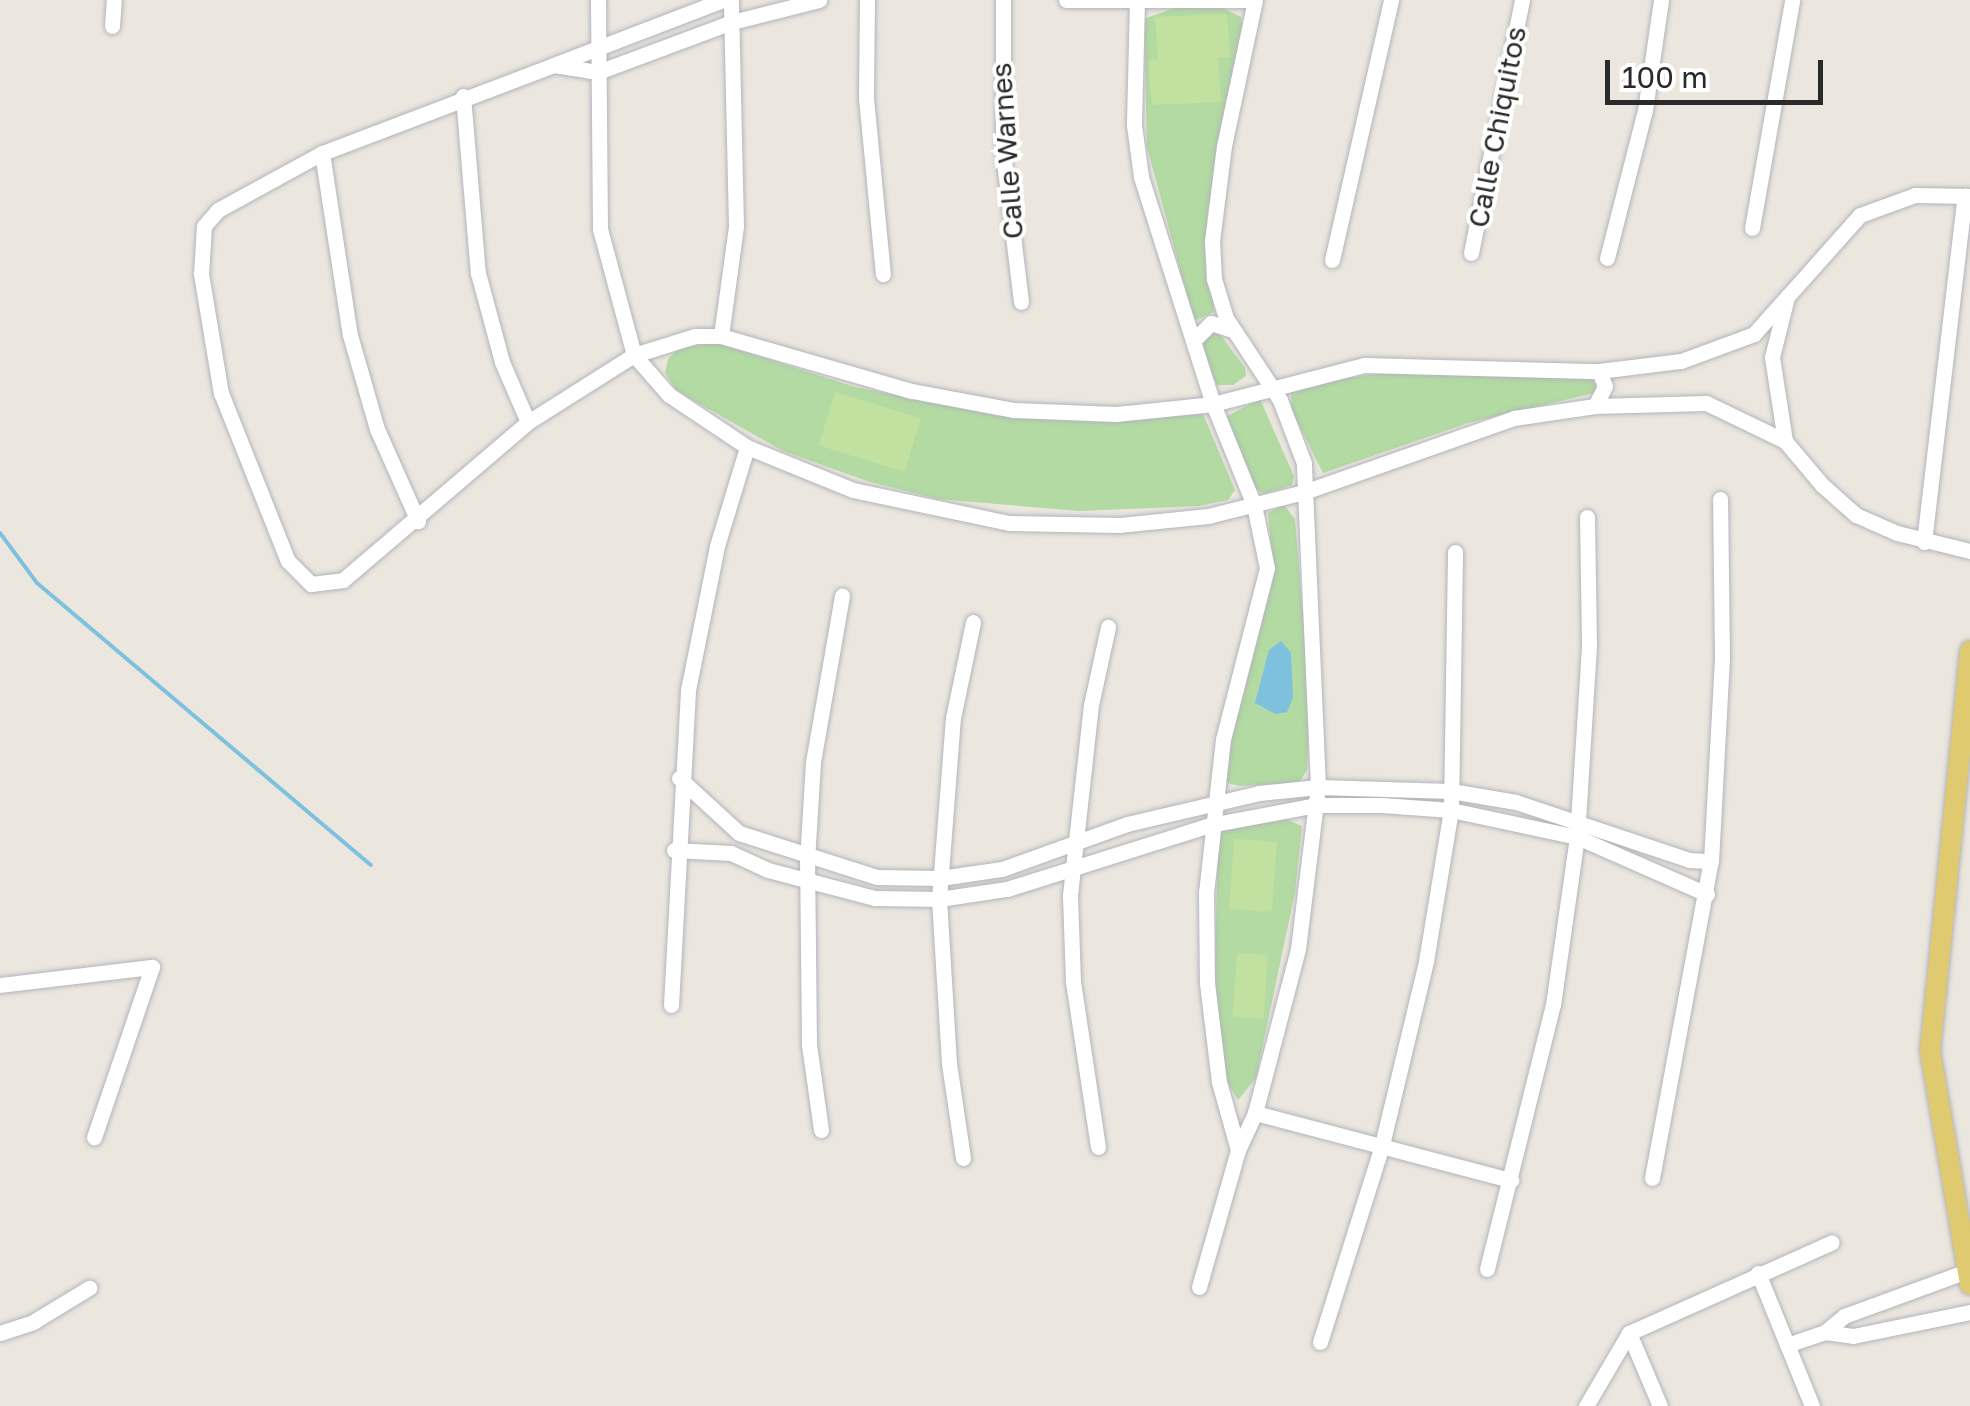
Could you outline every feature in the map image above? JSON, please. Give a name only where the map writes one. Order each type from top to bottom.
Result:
[{"type":"main road","points":[[1968,1278],[1930,1050],[1970,651]]},
{"type":"street","points":[[112,26],[114,0]]},
{"type":"street","points":[[598,0],[600,230],[634,355],[668,395],[747,447],[853,490],[1009,523],[1120,525],[1254,505],[1304,492],[1514,418],[1626,403],[1706,403],[1785,441],[1856,515],[1924,542],[1970,550]]},
{"type":"street","points":[[723,0],[322,153],[218,210],[204,226],[201,274],[220,394],[258,494],[301,579],[334,585],[418,521],[528,422],[573,388],[634,355],[696,336],[722,336],[912,391],[1014,410],[1116,414],[1213,404],[1270,385],[1408,362],[1619,370],[1734,346],[1765,325],[1860,216],[1915,195],[1968,196],[1924,542]]},
{"type":"street","points":[[722,336],[736,226],[732,0]]},
{"type":"street","points":[[554,65],[598,72],[732,22],[818,0]]},
{"type":"street","points":[[867,0],[866,98],[883,274]]},
{"type":"street","name":"Calle Warnes","points":[[1003,0],[1003,153],[1021,302]]},
{"type":"street","points":[[1066,0],[1254,0],[1212,242],[1214,279],[1233,330],[1270,385],[1304,463],[1317,805],[1298,948],[1255,1113],[1238,1150],[1199,1288]]},
{"type":"street","points":[[1332,260],[1391,0]]},
{"type":"street","name":"Calle Chiquitos","points":[[1471,253],[1522,0]]},
{"type":"street","points":[[1607,258],[1645,110],[1660,0]]},
{"type":"street","points":[[1752,228],[1792,0]]},
{"type":"street","points":[[1137,2],[1134,125],[1141,177],[1213,404],[1254,505],[1267,568],[1210,824],[1207,983],[1220,1082],[1238,1150]]},
{"type":"street","points":[[463,96],[478,273],[502,362],[528,422]]},
{"type":"street","points":[[322,153],[350,334],[377,430],[418,521]]},
{"type":"street","points":[[1785,441],[1772,358],[1787,298]]},
{"type":"street","points":[[1193,341],[1211,323],[1233,330]]},
{"type":"street","points":[[1619,370],[1616,386],[1626,403]]},
{"type":"street","points":[[1594,406],[1605,386],[1599,371]]},
{"type":"street","points":[[670,1006],[679,778],[700,622],[747,447]]},
{"type":"street","points":[[1652,1178],[1711,861],[1722,657],[1720,500]]},
{"type":"street","points":[[1487,1270],[1553,1005],[1577,837],[1590,644],[1587,517]]},
{"type":"street","points":[[1320,1342],[1381,1148],[1426,961],[1450,810],[1454,552]]},
{"type":"street","points":[[821,1130],[808,1028],[807,860],[813,762],[842,596]]},
{"type":"street","points":[[964,1158],[949,1064],[939,899],[953,718],[973,622]]},
{"type":"street","points":[[1098,1147],[1073,982],[1074,866],[1092,705],[1108,627]]},
{"type":"street","points":[[679,778],[739,833],[807,860],[878,877],[940,878],[1002,869],[1076,842],[1213,802],[1318,787],[1451,791],[1578,820],[1688,860],[1711,861]]},
{"type":"street","points":[[674,850],[732,853],[808,881],[875,898],[939,899],[1007,890],[1210,824],[1317,805],[1450,810],[1577,837],[1707,894]]},
{"type":"street","points":[[0,985],[152,967],[94,1136]]},
{"type":"street","points":[[1255,1113],[1512,1180]]},
{"type":"street","points":[[1586,1406],[1629,1334],[1832,1242]]},
{"type":"street","points":[[1758,1273],[1812,1406]]},
{"type":"street","points":[[1787,1345],[1826,1332],[1844,1316],[1968,1278]]},
{"type":"street","points":[[0,1333],[33,1322],[89,1288]]},
{"type":"street","points":[[1920,1291],[1928,1320]]},
{"type":"street","points":[[1826,1332],[1853,1336],[1970,1312]]},
{"type":"street","points":[[1629,1334],[1660,1406]]},
{"type":"green space","points":[[1219,6],[1241,17],[1243,28],[1207,217],[1214,312],[1194,321],[1147,147],[1144,19],[1174,8]]},
{"type":"green space","points":[[1227,14],[1230,57],[1218,58],[1221,102],[1152,105],[1148,60],[1158,59],[1155,17]]},
{"type":"green space","points":[[1217,330],[1245,368],[1246,376],[1233,385],[1217,385],[1198,347],[1201,333]]},
{"type":"green space","points":[[714,342],[855,387],[994,415],[1096,422],[1203,414],[1235,490],[1228,500],[1199,506],[1079,511],[938,499],[870,482],[783,451],[677,391],[665,373],[668,359],[678,349]]},
{"type":"green space","points":[[1398,371],[1591,376],[1598,392],[1468,423],[1323,473],[1292,411],[1291,393],[1303,384]]},
{"type":"green space","points":[[835,392],[921,418],[905,472],[819,446]]},
{"type":"green space","points":[[1260,399],[1294,476],[1292,485],[1263,494],[1251,485],[1227,416]]},
{"type":"green space","points":[[1284,505],[1295,519],[1310,703],[1307,770],[1299,783],[1240,786],[1227,783],[1223,773],[1274,574],[1268,513]]},
{"type":"green space","points":[[1281,817],[1302,826],[1295,892],[1256,1078],[1238,1100],[1224,1077],[1215,975],[1218,830]]},
{"type":"green space","points":[[1234,839],[1277,842],[1272,912],[1229,909]]},
{"type":"green space","points":[[1237,953],[1268,955],[1263,1019],[1233,1017]]},
{"type":"water","points":[[1281,641],[1291,653],[1293,698],[1287,712],[1276,714],[1255,703],[1269,650]]},
{"type":"waterway","points":[[0,533],[37,583],[371,865]]}]
